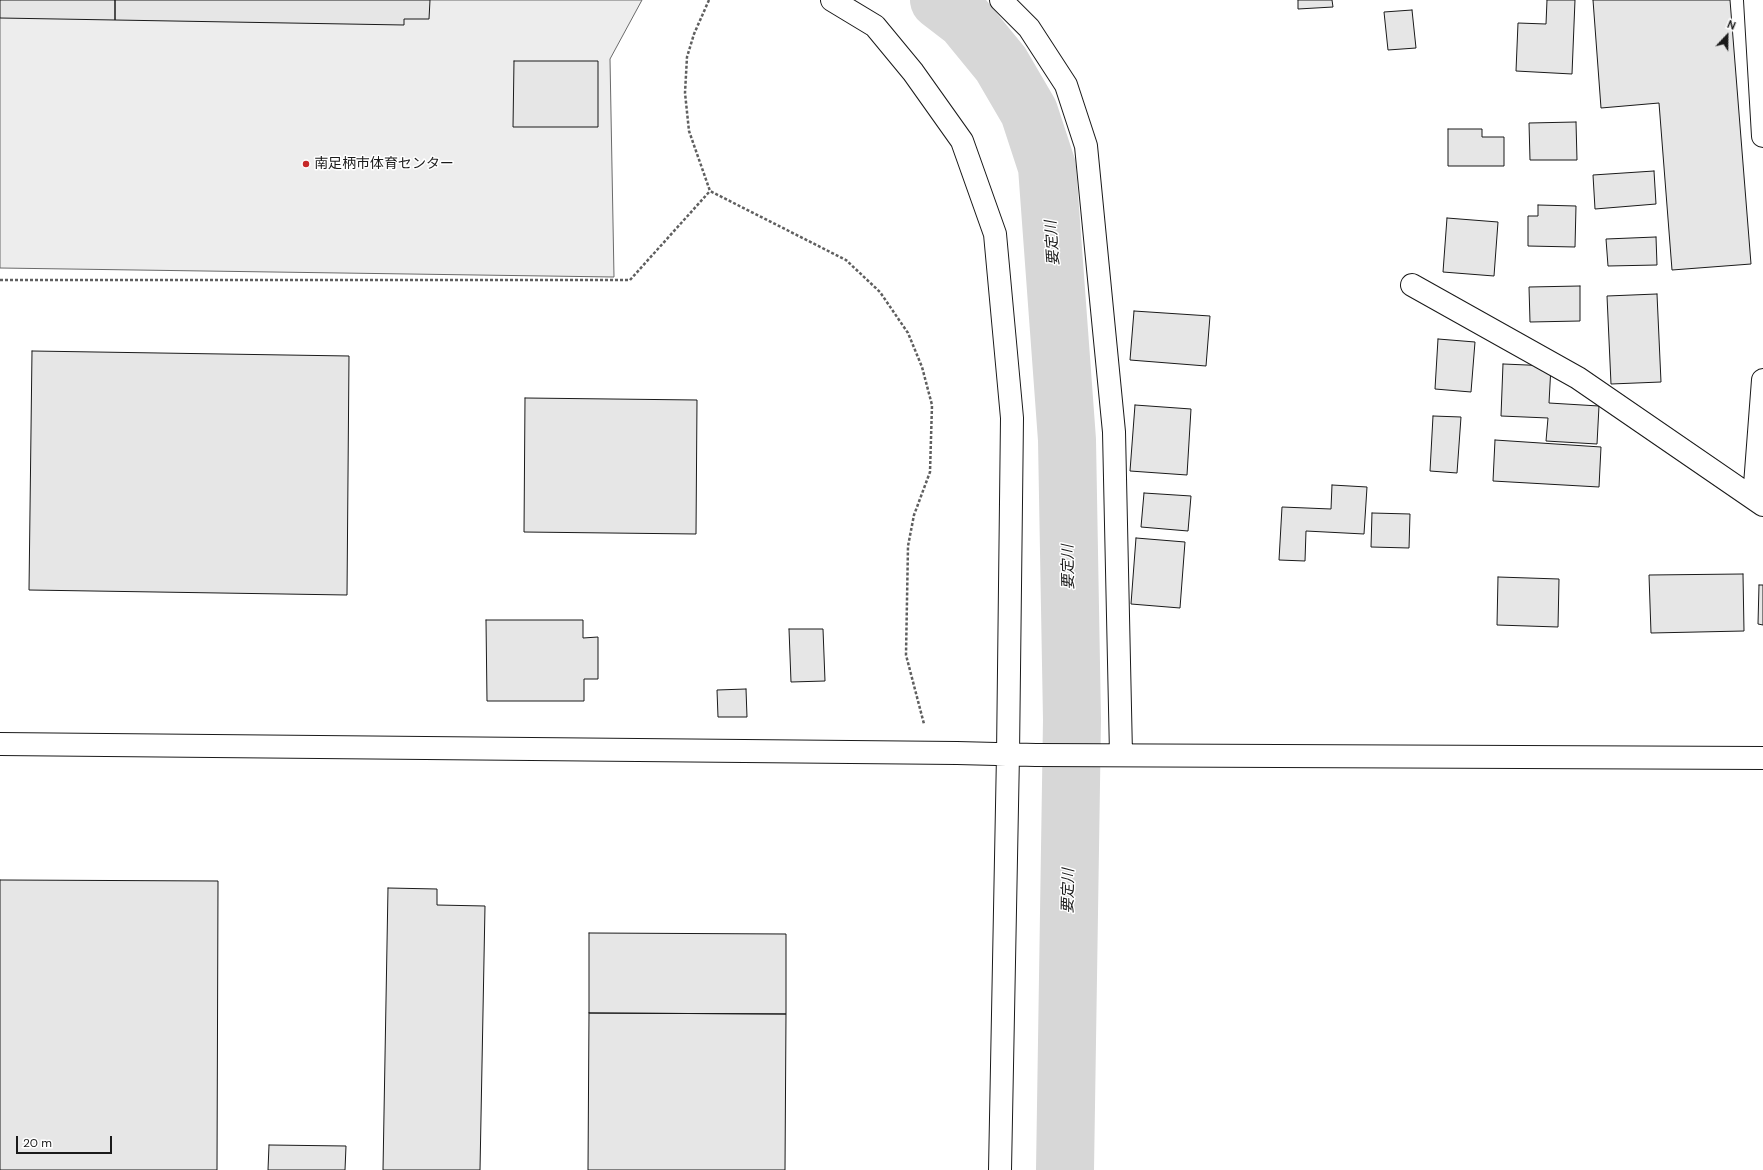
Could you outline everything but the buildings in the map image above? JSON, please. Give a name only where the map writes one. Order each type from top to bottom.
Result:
[{"type":"street","points":[[832,0],[876,26],[913,72],[962,141],[995,234],[1012,418],[1008,754],[1000,1170]]},
{"type":"street","points":[[1001,0],[1029,28],[1066,85],[1086,146],[1114,432],[1114,755]]},
{"type":"street","points":[[1755,0],[1763,136]]},
{"type":"street","points":[[1412,285],[1578,378],[1759,501]]},
{"type":"street","points":[[1759,501],[1763,380]]},
{"type":"street","points":[[0,744],[1036,755],[1763,758]]},
{"type":"path","points":[[709,0],[694,34],[688,57],[685,93],[689,131],[710,191],[846,260],[880,292],[908,333],[922,367],[932,405],[930,472],[914,515],[908,546],[906,655],[925,730]]},
{"type":"path","points":[[0,280],[630,280],[710,191]]},
{"type":"shaded area","name":"南足柄市体育センター","points":[[0,0],[642,0],[610,59],[614,277],[0,268]]},
{"type":"waterway","name":"要定川","points":[[939,0],[965,20],[1001,64],[1029,112],[1047,167],[1067,440],[1072,720],[1065,1170]]},
{"type":"place","name":"南足柄市体育センター","points":[[306,164]]}]
